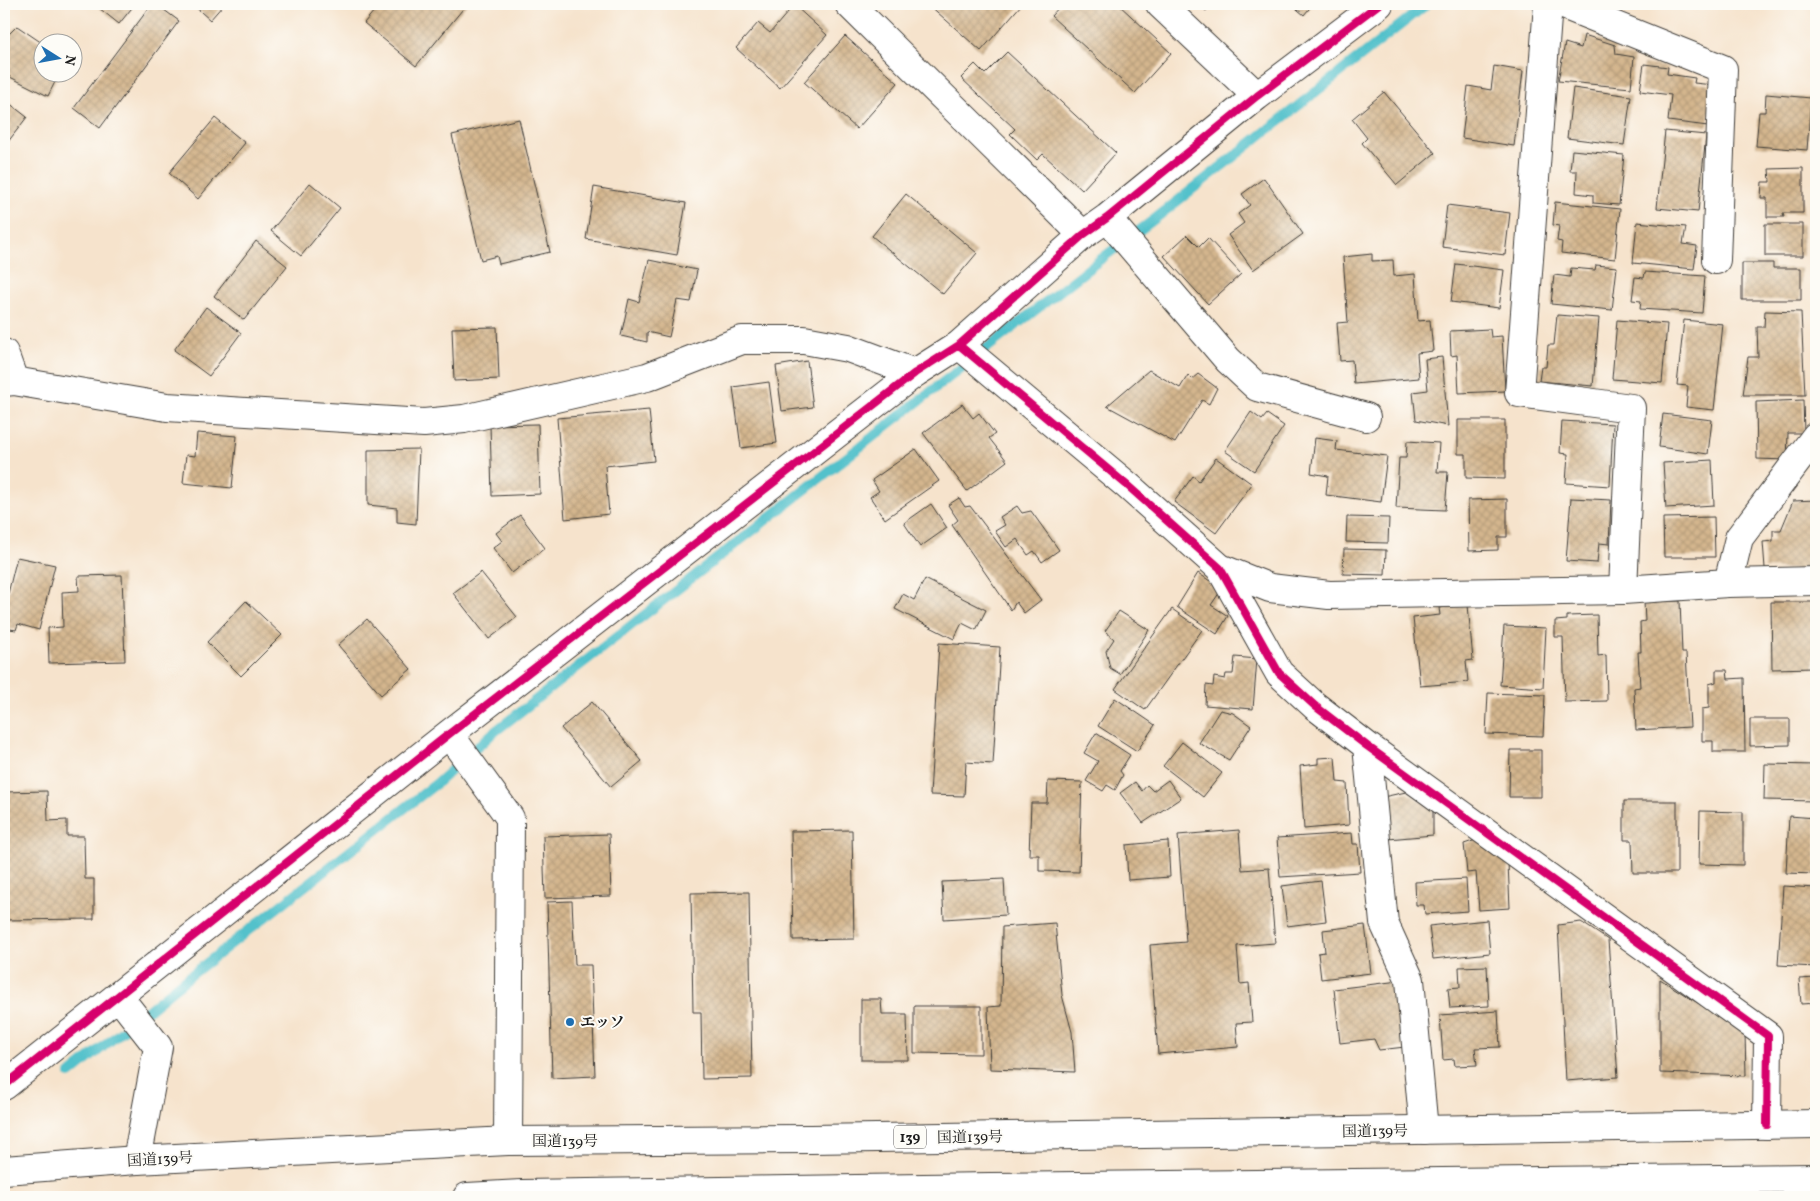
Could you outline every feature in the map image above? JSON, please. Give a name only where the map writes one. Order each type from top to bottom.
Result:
[{"type":"main road","points":[[849,4],[1083,235]]},
{"type":"main road","points":[[1160,4],[1257,96]]},
{"type":"main road","points":[[4,1086],[122,1001],[915,373],[960,346],[1083,235],[1111,223],[1257,96],[1379,4]]},
{"type":"main road","points":[[1548,4],[1520,394],[1631,408],[1623,590]]},
{"type":"main road","points":[[1561,4],[1723,69],[1716,260]]},
{"type":"main road","points":[[1111,223],[1228,360],[1257,388],[1366,417]]},
{"type":"main road","points":[[4,353],[9,381],[167,407],[424,423],[464,420],[647,377],[742,340],[813,341],[848,348],[915,373]]},
{"type":"main road","points":[[960,346],[1128,486],[1220,568],[1279,673],[1315,706],[1366,746],[1768,1036],[1767,1125]]},
{"type":"main road","points":[[1728,583],[1740,538],[1816,436]]},
{"type":"main road","points":[[1220,568],[1270,588],[1329,595],[1623,590],[1728,583],[1816,581]]},
{"type":"main road","points":[[452,739],[510,818],[508,1141]]},
{"type":"main road","points":[[1366,746],[1384,923],[1410,980],[1424,1130]]},
{"type":"main road","points":[[122,1001],[158,1047],[137,1160]]},
{"type":"main road","name":"国道139号","points":[[4,1170],[137,1160],[508,1141],[811,1139],[1816,1124]]},
{"type":"main road","points":[[467,1197],[522,1194],[990,1192],[1816,1178]]},
{"type":"building","points":[[94,4],[135,4],[119,24]]},
{"type":"building","points":[[152,4],[156,4],[179,21],[100,128],[74,108]]},
{"type":"building","points":[[192,4],[224,4],[210,20]]},
{"type":"building","points":[[380,4],[467,4],[416,66],[364,23]]},
{"type":"building","points":[[928,4],[1022,4],[981,51]]},
{"type":"building","points":[[1062,4],[1118,4],[1171,53],[1135,93],[1051,16]]},
{"type":"building","points":[[1198,4],[1212,4],[1206,11]]},
{"type":"building","points":[[1291,4],[1313,4],[1304,15]]},
{"type":"building","points":[[794,5],[827,35],[780,88],[736,48],[758,23],[770,33]]},
{"type":"building","points":[[17,26],[32,36],[32,82],[55,82],[48,96],[4,74],[4,39]]},
{"type":"building","points":[[1584,35],[1615,45],[1616,54],[1634,57],[1631,88],[1558,81],[1565,43],[1581,48]]},
{"type":"building","points":[[845,36],[898,83],[857,129],[804,82]]},
{"type":"building","points":[[1007,52],[1116,153],[1082,190],[1043,154],[1037,160],[1010,134],[1015,129],[961,78],[975,64],[985,74]]},
{"type":"building","points":[[1644,64],[1668,67],[1667,74],[1695,78],[1694,83],[1713,85],[1708,126],[1668,121],[1671,95],[1640,91]]},
{"type":"building","points":[[1494,66],[1523,71],[1514,146],[1462,138],[1468,86],[1491,90]]},
{"type":"building","points":[[1573,88],[1631,96],[1624,145],[1567,138]]},
{"type":"building","points":[[1384,92],[1435,153],[1397,185],[1362,143],[1367,138],[1352,119]]},
{"type":"building","points":[[1766,94],[1811,98],[1807,150],[1756,146],[1759,112],[1765,112]]},
{"type":"building","points":[[4,99],[27,117],[4,147]]},
{"type":"building","points":[[215,118],[245,143],[198,199],[169,173]]},
{"type":"building","points":[[519,119],[550,252],[499,264],[497,256],[481,260],[452,135]]},
{"type":"building","points":[[1665,131],[1706,135],[1698,212],[1657,208]]},
{"type":"building","points":[[1572,150],[1624,155],[1619,205],[1593,203],[1593,195],[1576,193],[1577,171],[1570,171]]},
{"type":"building","points":[[1803,168],[1803,213],[1783,213],[1784,217],[1767,217],[1767,198],[1761,198],[1762,182],[1770,182],[1769,169]]},
{"type":"building","points":[[1264,178],[1303,234],[1253,270],[1228,235],[1244,223],[1238,214],[1250,205],[1242,194]]},
{"type":"building","points":[[310,183],[340,208],[301,256],[271,231]]},
{"type":"building","points":[[594,187],[686,203],[677,255],[586,239]]},
{"type":"building","points":[[906,194],[977,253],[943,294],[872,236]]},
{"type":"building","points":[[1555,202],[1620,209],[1615,259],[1561,253],[1562,242],[1557,241],[1559,226],[1553,225]]},
{"type":"building","points":[[1447,205],[1510,213],[1505,255],[1442,247]]},
{"type":"building","points":[[1637,222],[1686,227],[1683,244],[1697,246],[1694,269],[1633,263]]},
{"type":"building","points":[[1765,224],[1803,224],[1803,256],[1765,256]]},
{"type":"building","points":[[1187,235],[1199,247],[1208,238],[1241,274],[1208,304],[1164,256]]},
{"type":"building","points":[[256,241],[287,266],[244,320],[214,296]]},
{"type":"building","points":[[1372,254],[1372,261],[1393,260],[1394,276],[1415,274],[1418,321],[1430,320],[1433,351],[1417,353],[1419,378],[1354,384],[1352,360],[1340,361],[1337,323],[1348,322],[1343,257]]},
{"type":"building","points":[[649,260],[697,270],[691,302],[677,300],[669,337],[647,332],[647,342],[621,336],[629,299],[639,302]]},
{"type":"building","points":[[1742,263],[1773,263],[1773,268],[1801,268],[1801,300],[1742,300]]},
{"type":"building","points":[[1456,264],[1504,270],[1499,308],[1451,302]]},
{"type":"building","points":[[1596,265],[1617,267],[1612,310],[1551,304],[1554,275],[1570,277],[1571,268],[1595,270]]},
{"type":"building","points":[[1645,272],[1705,276],[1702,313],[1640,309],[1641,301],[1632,300],[1635,277],[1644,278]]},
{"type":"building","points":[[206,307],[241,333],[209,376],[174,350]]},
{"type":"building","points":[[1765,311],[1801,312],[1805,395],[1743,395],[1748,357],[1758,357],[1757,327],[1764,327]]},
{"type":"building","points":[[1557,315],[1599,318],[1593,386],[1539,381],[1541,367],[1546,367],[1548,345],[1554,345]]},
{"type":"building","points":[[1617,320],[1667,324],[1662,383],[1612,379]]},
{"type":"building","points":[[1684,320],[1723,324],[1714,410],[1686,407],[1688,386],[1677,385]]},
{"type":"building","points":[[497,327],[499,379],[454,381],[452,328]]},
{"type":"building","points":[[1490,329],[1491,337],[1502,336],[1505,391],[1459,393],[1457,355],[1451,356],[1450,331]]},
{"type":"building","points":[[1442,357],[1448,426],[1416,420],[1413,392],[1428,390],[1425,359]]},
{"type":"building","points":[[807,361],[813,407],[782,411],[776,366]]},
{"type":"building","points":[[1149,370],[1180,388],[1188,375],[1192,379],[1198,374],[1217,388],[1209,404],[1202,400],[1175,443],[1107,406]]},
{"type":"building","points":[[769,382],[777,443],[741,448],[733,387]]},
{"type":"building","points":[[1803,400],[1804,433],[1788,433],[1787,460],[1757,459],[1756,402]]},
{"type":"building","points":[[962,404],[973,418],[979,413],[995,434],[989,438],[1007,461],[967,491],[923,433]]},
{"type":"building","points":[[649,410],[654,461],[605,466],[609,514],[565,519],[557,418]]},
{"type":"building","points":[[1251,412],[1262,420],[1267,414],[1284,426],[1254,471],[1225,451]]},
{"type":"building","points":[[1663,414],[1712,420],[1708,454],[1659,447]]},
{"type":"building","points":[[1458,420],[1505,420],[1505,479],[1466,478],[1466,454],[1458,454]]},
{"type":"building","points":[[1562,421],[1613,424],[1610,486],[1566,483],[1568,454],[1560,453]]},
{"type":"building","points":[[538,424],[540,494],[492,496],[490,425]]},
{"type":"building","points":[[197,433],[237,436],[232,488],[183,483],[186,455],[195,456]]},
{"type":"building","points":[[1315,438],[1337,441],[1336,450],[1387,456],[1381,502],[1326,495],[1328,476],[1311,473]]},
{"type":"building","points":[[1407,441],[1439,443],[1437,472],[1448,472],[1445,510],[1396,508],[1399,458],[1406,458]]},
{"type":"building","points":[[419,449],[416,524],[397,522],[397,508],[368,505],[368,450]]},
{"type":"building","points":[[916,449],[939,481],[885,519],[870,497],[879,491],[872,480]]},
{"type":"building","points":[[1216,458],[1252,484],[1216,533],[1174,502],[1193,476],[1199,481]]},
{"type":"building","points":[[1712,460],[1714,505],[1666,508],[1663,463]]},
{"type":"building","points":[[959,498],[965,507],[970,506],[1041,600],[1024,613],[1016,602],[1011,610],[952,525],[958,520],[948,505]]},
{"type":"building","points":[[1571,498],[1611,500],[1609,544],[1599,543],[1597,563],[1566,561]]},
{"type":"building","points":[[1507,499],[1507,537],[1498,537],[1498,550],[1469,551],[1468,500]]},
{"type":"building","points":[[1816,500],[1816,530],[1812,570],[1765,568],[1763,542],[1773,541],[1773,530],[1781,530],[1793,501]]},
{"type":"building","points":[[931,504],[947,528],[920,547],[904,523]]},
{"type":"building","points":[[1017,506],[1022,513],[1031,511],[1059,550],[1042,562],[1034,551],[1028,555],[1017,539],[1006,547],[995,531],[1005,525],[1000,517]]},
{"type":"building","points":[[520,515],[545,548],[512,573],[493,548],[502,541],[496,533]]},
{"type":"building","points":[[1347,517],[1389,518],[1388,543],[1346,542]]},
{"type":"building","points":[[1714,517],[1715,557],[1664,557],[1663,518]]},
{"type":"building","points":[[1344,549],[1386,550],[1385,575],[1343,574]]},
{"type":"building","points":[[17,557],[55,565],[39,630],[18,624],[16,630],[4,628],[4,610]]},
{"type":"building","points":[[481,572],[517,617],[489,639],[453,593]]},
{"type":"building","points":[[1198,573],[1222,589],[1211,605],[1228,616],[1217,634],[1177,607]]},
{"type":"building","points":[[122,575],[125,661],[49,663],[48,628],[63,627],[62,592],[79,591],[78,576]]},
{"type":"building","points":[[925,579],[986,610],[976,630],[962,623],[954,639],[895,609],[903,594],[914,600]]},
{"type":"building","points":[[246,601],[282,635],[241,676],[207,642]]},
{"type":"building","points":[[1680,601],[1682,653],[1686,653],[1690,727],[1636,730],[1634,688],[1640,687],[1638,652],[1641,652],[1640,622],[1645,621],[1644,602]]},
{"type":"building","points":[[1771,602],[1813,602],[1814,668],[1772,669]]},
{"type":"building","points":[[1468,605],[1473,660],[1466,661],[1468,682],[1420,686],[1413,618],[1440,615],[1439,608]]},
{"type":"building","points":[[1172,609],[1202,630],[1145,710],[1115,689]]},
{"type":"building","points":[[1119,611],[1149,630],[1120,674],[1110,668],[1106,651],[1114,639],[1105,631]]},
{"type":"building","points":[[1597,615],[1598,656],[1606,655],[1607,701],[1565,702],[1563,637],[1555,637],[1555,621],[1567,620],[1567,616]]},
{"type":"building","points":[[367,619],[411,669],[381,695],[338,645]]},
{"type":"building","points":[[1504,626],[1546,628],[1543,688],[1500,685]]},
{"type":"building","points":[[939,643],[1000,647],[993,764],[966,762],[964,796],[930,795]]},
{"type":"building","points":[[1235,657],[1257,659],[1253,709],[1205,705],[1206,685],[1213,686],[1214,677],[1225,679],[1226,674],[1233,674]]},
{"type":"building","points":[[1716,670],[1727,670],[1728,679],[1744,678],[1745,752],[1713,752],[1713,741],[1702,741],[1702,709],[1709,708],[1709,684],[1716,682]]},
{"type":"building","points":[[1488,693],[1545,695],[1543,736],[1486,734]]},
{"type":"building","points":[[1115,698],[1155,725],[1137,751],[1098,726]]},
{"type":"building","points":[[592,702],[642,761],[611,787],[561,728]]},
{"type":"building","points":[[1220,710],[1233,713],[1251,726],[1229,760],[1199,743]]},
{"type":"building","points":[[1750,719],[1790,719],[1790,745],[1750,746]]},
{"type":"building","points":[[1096,733],[1130,755],[1120,771],[1123,775],[1115,790],[1107,785],[1103,791],[1086,781],[1098,761],[1084,753]]},
{"type":"building","points":[[1182,742],[1222,773],[1203,797],[1163,766]]},
{"type":"building","points":[[1510,750],[1541,750],[1541,797],[1509,797]]},
{"type":"building","points":[[1335,757],[1337,782],[1347,783],[1349,825],[1304,829],[1300,766],[1318,764],[1318,758]]},
{"type":"building","points":[[1765,764],[1816,765],[1816,801],[1764,800]]},
{"type":"building","points":[[1168,780],[1181,798],[1143,823],[1120,793],[1135,782],[1142,791],[1147,785],[1153,791]]},
{"type":"building","points":[[1048,781],[1082,782],[1079,872],[1039,871],[1039,855],[1029,855],[1031,803],[1047,803]]},
{"type":"building","points":[[47,791],[48,821],[67,820],[67,836],[84,836],[85,879],[94,879],[94,919],[4,920],[4,792]]},
{"type":"building","points":[[1406,792],[1433,809],[1433,835],[1388,839],[1383,797]]},
{"type":"building","points":[[1624,801],[1677,801],[1677,873],[1633,873],[1632,840],[1624,840]]},
{"type":"building","points":[[1700,811],[1743,812],[1743,865],[1699,864]]},
{"type":"building","points":[[1789,816],[1816,818],[1816,874],[1786,873]]},
{"type":"building","points":[[852,830],[854,939],[793,940],[791,831]]},
{"type":"building","points":[[1239,830],[1242,870],[1269,868],[1275,943],[1237,946],[1240,984],[1249,983],[1252,1022],[1236,1023],[1238,1047],[1158,1054],[1150,945],[1186,942],[1178,835]]},
{"type":"building","points":[[1352,833],[1353,844],[1358,844],[1360,872],[1280,877],[1277,838]]},
{"type":"building","points":[[609,834],[611,896],[545,898],[543,836]]},
{"type":"building","points":[[1479,839],[1508,863],[1510,908],[1479,910],[1476,872],[1467,873],[1464,844]]},
{"type":"building","points":[[1168,841],[1170,877],[1128,880],[1126,845]]},
{"type":"building","points":[[1004,879],[1006,915],[944,919],[942,882]]},
{"type":"building","points":[[1466,879],[1468,911],[1425,914],[1424,905],[1416,905],[1415,882]]},
{"type":"building","points":[[1321,881],[1326,921],[1287,926],[1282,886]]},
{"type":"building","points":[[1783,886],[1816,888],[1816,967],[1778,965]]},
{"type":"building","points":[[749,892],[752,1078],[702,1079],[701,1012],[693,1012],[691,893]]},
{"type":"building","points":[[572,901],[575,965],[591,965],[595,1076],[552,1078],[547,902]]},
{"type":"building","points":[[1487,920],[1490,953],[1433,959],[1429,926]]},
{"type":"building","points":[[1581,922],[1608,940],[1618,1077],[1566,1081],[1558,925]]},
{"type":"building","points":[[1055,923],[1062,995],[1072,1032],[1075,1072],[990,1069],[988,1007],[1001,1006],[1002,927]]},
{"type":"building","points":[[1365,925],[1371,973],[1321,979],[1318,953],[1325,952],[1323,930]]},
{"type":"building","points":[[1487,966],[1489,1006],[1450,1008],[1448,988],[1460,987],[1459,967]]},
{"type":"building","points":[[1816,978],[1816,1003],[1801,1004],[1799,979]]},
{"type":"building","points":[[1660,979],[1745,1033],[1746,1076],[1660,1073]]},
{"type":"building","points":[[1399,981],[1405,1047],[1379,1050],[1374,1039],[1340,1043],[1334,989]]},
{"type":"building","points":[[861,999],[881,999],[882,1014],[907,1014],[908,1060],[861,1060]]},
{"type":"building","points":[[914,1006],[981,1006],[981,1054],[914,1053]]},
{"type":"building","points":[[1498,1011],[1500,1047],[1475,1048],[1477,1065],[1455,1066],[1454,1059],[1443,1060],[1440,1015]]},
{"type":"waterway","points":[[70,1074],[176,987],[437,783],[493,733],[1156,218],[1427,4]]},
{"type":"cycle path","points":[[4,1086],[449,734],[915,373],[959,345],[1083,235],[1107,218],[1257,96],[1379,4]]},
{"type":"cycle path","points":[[959,345],[1128,486],[1220,568],[1279,673],[1315,706],[1367,746],[1768,1036],[1767,1125]]},
{"type":"place","name":"エッソ","points":[[570,1022]]}]
